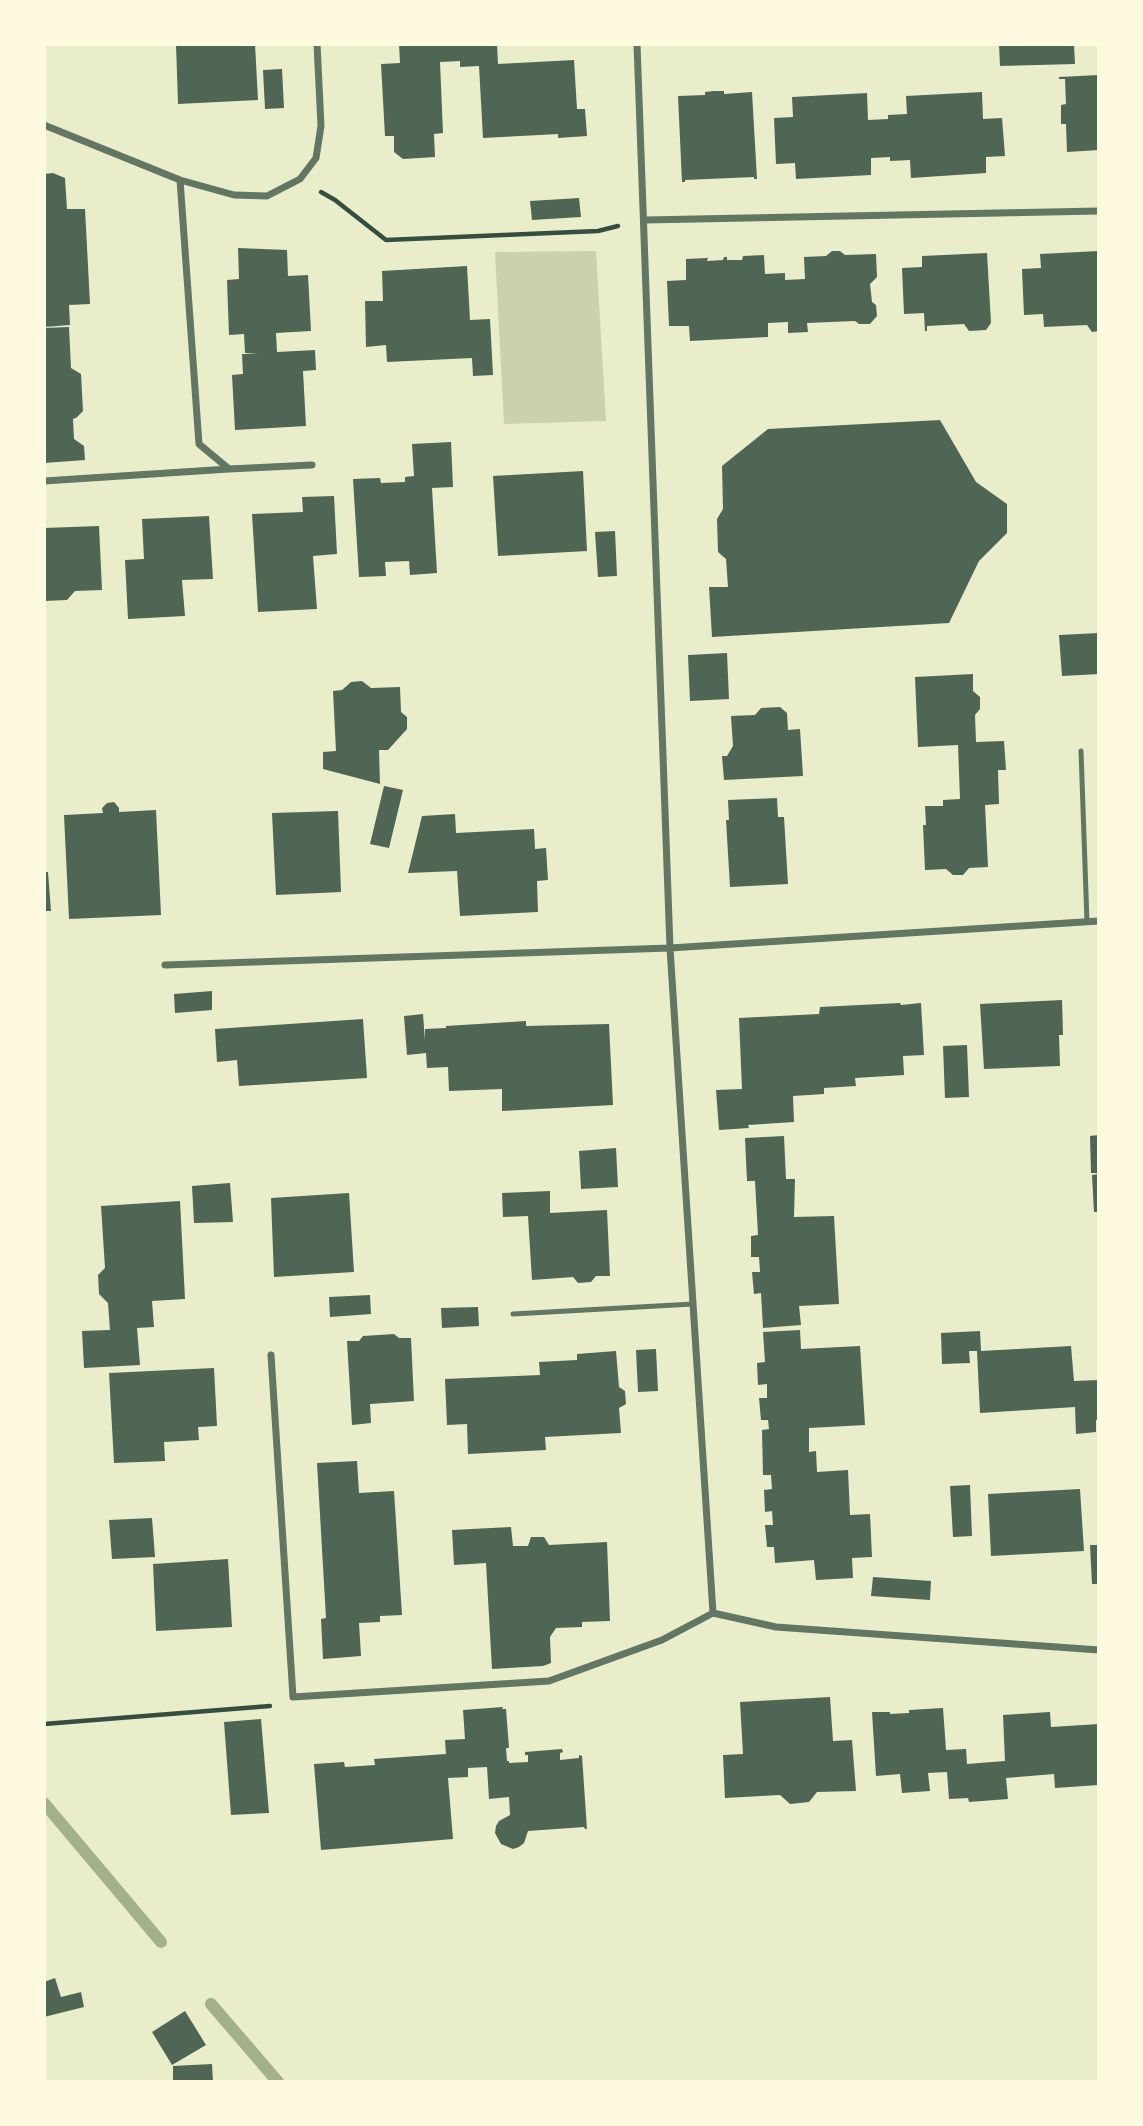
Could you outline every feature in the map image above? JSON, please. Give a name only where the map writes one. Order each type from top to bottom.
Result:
[{"type":"street","points":[[44,125],[180,180],[233,195],[267,196],[300,179],[316,158],[321,126],[317,44]]},
{"type":"street","points":[[637,44],[670,948],[713,1613]]},
{"type":"street","points":[[180,180],[199,444],[229,469]]},
{"type":"street","points":[[645,220],[1099,211]]},
{"type":"street","points":[[44,481],[312,465]]},
{"type":"street","points":[[165,965],[670,948],[1099,921]]},
{"type":"street","points":[[271,1355],[293,1697],[549,1681],[662,1640],[713,1613],[776,1627],[1099,1650]]},
{"type":"lane","points":[[1081,751],[1087,922]]},
{"type":"lane","points":[[513,1314],[693,1304]]},
{"type":"path","points":[[300,179],[335,200],[386,240],[598,231],[645,220]]},
{"type":"path","points":[[44,1724],[269,1707],[293,1697]]},
{"type":"green space","points":[[596,251],[606,421],[504,424],[495,252]]},
{"type":"building","points":[[176,44],[255,44],[258,100],[178,104]]},
{"type":"building","points":[[399,44],[497,44],[498,64],[574,60],[577,109],[585,109],[587,136],[558,138],[558,134],[483,138],[479,66],[460,67],[460,61],[440,62],[443,133],[434,134],[435,157],[403,159],[394,152],[394,136],[385,136],[381,64],[400,63]]},
{"type":"building","points":[[999,44],[1074,44],[1075,64],[1000,66]]},
{"type":"building","points":[[282,69],[284,108],[265,109],[263,70]]},
{"type":"building","points":[[1099,75],[1099,150],[1067,152],[1066,124],[1061,124],[1061,105],[1066,104],[1065,79],[1059,77]]},
{"type":"building","points":[[724,91],[724,94],[752,92],[757,179],[754,177],[682,182],[678,96],[705,95],[705,92]]},
{"type":"building","points":[[982,92],[983,119],[1002,118],[1005,156],[986,157],[986,173],[911,178],[910,160],[890,161],[890,157],[871,158],[871,175],[796,179],[795,163],[776,164],[774,118],[793,117],[792,97],[867,93],[868,120],[907,114],[906,96]]},
{"type":"building","points":[[53,173],[65,178],[67,209],[85,209],[90,304],[69,305],[70,325],[44,327],[44,174]]},
{"type":"building","points":[[579,198],[581,217],[532,220],[530,201]]},
{"type":"building","points":[[238,248],[287,250],[288,276],[308,275],[311,331],[276,333],[277,352],[315,350],[316,370],[303,371],[306,426],[235,430],[232,375],[243,374],[242,354],[258,354],[245,353],[244,334],[229,335],[227,280],[239,279]]},
{"type":"building","points":[[832,251],[840,251],[845,255],[876,254],[877,277],[870,284],[877,316],[870,324],[859,324],[855,321],[807,323],[808,332],[788,333],[788,322],[768,323],[768,337],[690,341],[689,326],[669,326],[667,281],[686,280],[686,259],[708,258],[707,261],[723,260],[727,257],[727,260],[742,260],[743,256],[764,255],[765,274],[785,273],[785,280],[805,279],[804,257],[826,256]]},
{"type":"building","points":[[1099,251],[1099,331],[1092,332],[1087,325],[1044,327],[1043,314],[1024,315],[1022,269],[1041,268],[1040,254]]},
{"type":"building","points":[[987,253],[991,323],[986,330],[969,331],[964,324],[927,326],[925,331],[924,313],[904,314],[902,268],[922,267],[922,256]]},
{"type":"building","points":[[467,266],[470,320],[490,319],[493,375],[473,376],[472,358],[387,362],[386,345],[366,347],[365,301],[383,301],[382,271]]},
{"type":"building","points":[[69,327],[71,368],[81,374],[83,411],[73,419],[74,439],[84,446],[85,460],[44,463],[44,328]]},
{"type":"building","points":[[940,420],[976,482],[1007,504],[1007,533],[979,561],[949,623],[712,637],[709,587],[728,587],[726,559],[718,552],[717,519],[723,509],[722,466],[768,429]]},
{"type":"building","points":[[451,442],[453,487],[432,488],[437,573],[410,575],[409,561],[385,562],[386,576],[359,577],[353,479],[380,478],[381,483],[405,482],[405,477],[414,476],[412,444]]},
{"type":"building","points":[[583,471],[587,551],[498,556],[493,476]]},
{"type":"building","points":[[334,496],[337,554],[313,556],[317,609],[258,612],[252,514],[303,512],[302,497]]},
{"type":"building","points":[[209,516],[213,579],[182,580],[185,616],[128,619],[125,560],[144,559],[142,519]]},
{"type":"building","points":[[99,526],[102,590],[75,591],[67,600],[44,601],[44,528]]},
{"type":"building","points":[[615,531],[617,576],[598,577],[595,532]]},
{"type":"building","points":[[1099,633],[1099,674],[1062,676],[1059,635]]},
{"type":"building","points":[[727,653],[729,699],[690,701],[688,655]]},
{"type":"building","points":[[973,674],[973,691],[980,697],[980,709],[975,715],[976,742],[1004,741],[1006,770],[998,770],[999,804],[985,805],[988,867],[969,868],[963,875],[953,875],[946,869],[925,870],[923,825],[926,825],[925,806],[943,806],[943,800],[960,799],[958,745],[918,747],[915,677]]},
{"type":"building","points":[[362,681],[371,688],[400,687],[401,712],[407,717],[407,729],[388,750],[379,750],[380,784],[323,769],[323,752],[336,751],[333,691],[342,690],[351,682]]},
{"type":"building","points":[[780,707],[787,713],[788,730],[800,729],[803,776],[724,780],[722,756],[727,756],[733,746],[731,716],[755,715],[761,708]]},
{"type":"building","points":[[384,786],[403,790],[389,848],[370,844]]},
{"type":"building","points":[[777,798],[778,817],[784,817],[788,884],[730,887],[726,820],[729,820],[728,800]]},
{"type":"building","points":[[114,802],[119,812],[156,810],[161,915],[69,919],[64,815],[103,813],[102,808],[107,803]]},
{"type":"building","points":[[338,811],[341,892],[276,895],[272,813]]},
{"type":"building","points":[[455,814],[456,833],[534,829],[535,849],[546,848],[548,880],[537,881],[538,912],[460,916],[457,871],[408,873],[422,816]]},
{"type":"building","points":[[44,872],[48,872],[51,911],[44,911]]},
{"type":"building","points":[[212,991],[212,1010],[175,1013],[174,994]]},
{"type":"building","points":[[1062,1000],[1060,1066],[984,1069],[980,1004]]},
{"type":"building","points":[[921,1003],[924,1055],[903,1056],[904,1075],[855,1078],[856,1086],[824,1088],[824,1094],[793,1096],[794,1122],[719,1130],[716,1090],[742,1089],[739,1018],[819,1014],[820,1007]]},
{"type":"building","points":[[423,1014],[425,1041],[425,1029],[446,1026],[526,1021],[526,1026],[609,1024],[613,1105],[502,1111],[502,1089],[449,1091],[448,1067],[427,1068],[426,1053],[407,1055],[404,1016]]},
{"type":"building","points":[[363,1019],[367,1078],[239,1086],[237,1060],[217,1062],[215,1029]]},
{"type":"building","points":[[967,1045],[969,1097],[945,1098],[943,1046]]},
{"type":"building","points":[[1099,1135],[1099,1173],[1091,1173],[1090,1136]]},
{"type":"building","points":[[784,1136],[786,1179],[795,1179],[794,1217],[834,1216],[839,1304],[799,1306],[801,1325],[763,1328],[761,1293],[754,1294],[752,1272],[760,1272],[759,1257],[751,1257],[751,1236],[758,1235],[755,1181],[747,1181],[745,1138]]},
{"type":"building","points":[[616,1148],[618,1187],[581,1189],[579,1151]]},
{"type":"building","points":[[1099,1174],[1099,1212],[1094,1212],[1092,1175]]},
{"type":"building","points":[[230,1183],[233,1222],[194,1223],[192,1186]]},
{"type":"building","points":[[550,1191],[550,1213],[607,1210],[610,1276],[596,1276],[591,1282],[578,1283],[573,1277],[532,1280],[528,1216],[503,1217],[502,1193]]},
{"type":"building","points":[[349,1193],[354,1272],[274,1277],[271,1198]]},
{"type":"building","points":[[180,1201],[185,1299],[152,1301],[154,1327],[137,1328],[140,1365],[84,1368],[82,1331],[110,1330],[108,1303],[99,1294],[98,1275],[105,1268],[101,1206]]},
{"type":"building","points":[[370,1295],[371,1314],[330,1317],[329,1297]]},
{"type":"building","points":[[478,1307],[479,1326],[442,1328],[441,1308]]},
{"type":"building","points":[[800,1330],[801,1349],[860,1346],[865,1425],[809,1428],[809,1452],[816,1451],[817,1472],[848,1470],[850,1515],[870,1514],[872,1557],[852,1558],[853,1578],[816,1580],[814,1560],[775,1563],[774,1547],[767,1547],[765,1525],[773,1525],[772,1511],[765,1512],[764,1490],[772,1489],[771,1475],[763,1475],[762,1430],[769,1429],[768,1420],[761,1420],[759,1398],[767,1398],[767,1384],[758,1385],[757,1363],[765,1362],[763,1332]]},
{"type":"building","points":[[980,1331],[981,1351],[1071,1346],[1074,1381],[1099,1380],[1099,1420],[1096,1420],[1096,1432],[1076,1434],[1075,1407],[980,1413],[977,1351],[969,1351],[970,1363],[942,1364],[941,1333]]},
{"type":"building","points":[[394,1334],[399,1338],[411,1338],[414,1401],[370,1404],[371,1423],[352,1425],[347,1341],[359,1341],[363,1336]]},
{"type":"building","points":[[656,1349],[658,1391],[638,1392],[636,1350]]},
{"type":"building","points":[[616,1351],[619,1387],[625,1391],[626,1404],[619,1408],[621,1433],[545,1437],[546,1450],[468,1454],[467,1424],[447,1425],[445,1379],[540,1375],[539,1362],[577,1360],[577,1354]]},
{"type":"building","points":[[214,1368],[217,1426],[198,1427],[199,1440],[164,1442],[165,1461],[114,1463],[109,1373]]},
{"type":"building","points":[[357,1461],[359,1493],[394,1491],[402,1615],[380,1616],[380,1622],[359,1623],[361,1656],[323,1659],[321,1619],[326,1618],[317,1463]]},
{"type":"building","points":[[970,1485],[972,1536],[953,1537],[950,1486]]},
{"type":"building","points":[[1080,1489],[1084,1551],[991,1556],[988,1494]]},
{"type":"building","points":[[152,1518],[155,1557],[112,1559],[109,1520]]},
{"type":"building","points":[[511,1527],[513,1546],[528,1546],[531,1537],[544,1537],[549,1545],[607,1542],[610,1621],[582,1622],[582,1627],[556,1628],[550,1637],[551,1663],[543,1666],[492,1669],[486,1563],[454,1565],[452,1530]]},
{"type":"building","points":[[1090,1545],[1099,1545],[1099,1584],[1092,1584]]},
{"type":"building","points":[[228,1559],[232,1627],[156,1631],[153,1564]]},
{"type":"building","points":[[873,1577],[931,1581],[930,1600],[871,1596]]},
{"type":"building","points":[[830,1697],[833,1741],[852,1740],[856,1791],[817,1792],[809,1802],[790,1804],[780,1795],[725,1798],[723,1755],[743,1754],[740,1702]]},
{"type":"building","points":[[503,1707],[502,1709],[506,1709],[509,1748],[506,1748],[509,1763],[528,1762],[525,1752],[562,1749],[560,1760],[582,1756],[587,1829],[584,1827],[528,1831],[524,1843],[519,1847],[513,1849],[501,1844],[495,1833],[496,1826],[510,1815],[509,1797],[489,1799],[487,1767],[468,1768],[468,1777],[448,1778],[453,1839],[321,1850],[314,1764],[344,1762],[345,1767],[375,1765],[374,1759],[446,1754],[445,1740],[465,1739],[463,1710]]},
{"type":"building","points":[[943,1708],[946,1750],[966,1749],[967,1764],[1005,1761],[1003,1715],[1050,1712],[1051,1727],[1099,1724],[1099,1785],[1055,1788],[1054,1774],[1006,1778],[1008,1799],[969,1802],[968,1798],[949,1799],[947,1772],[928,1773],[930,1791],[902,1793],[900,1774],[876,1776],[872,1712],[909,1713],[909,1710]]},
{"type":"building","points":[[261,1719],[269,1813],[231,1815],[224,1722]]},
{"type":"building","points":[[55,1978],[61,1997],[81,1992],[84,2007],[44,2017],[44,1982]]},
{"type":"building","points":[[185,2011],[206,2045],[172,2065],[152,2032]]},
{"type":"building","points":[[212,2064],[213,2082],[173,2082],[173,2066]]},
{"type":"waterway","points":[[44,1803],[161,1942]]},
{"type":"waterway","points":[[211,2004],[278,2082]]}]
